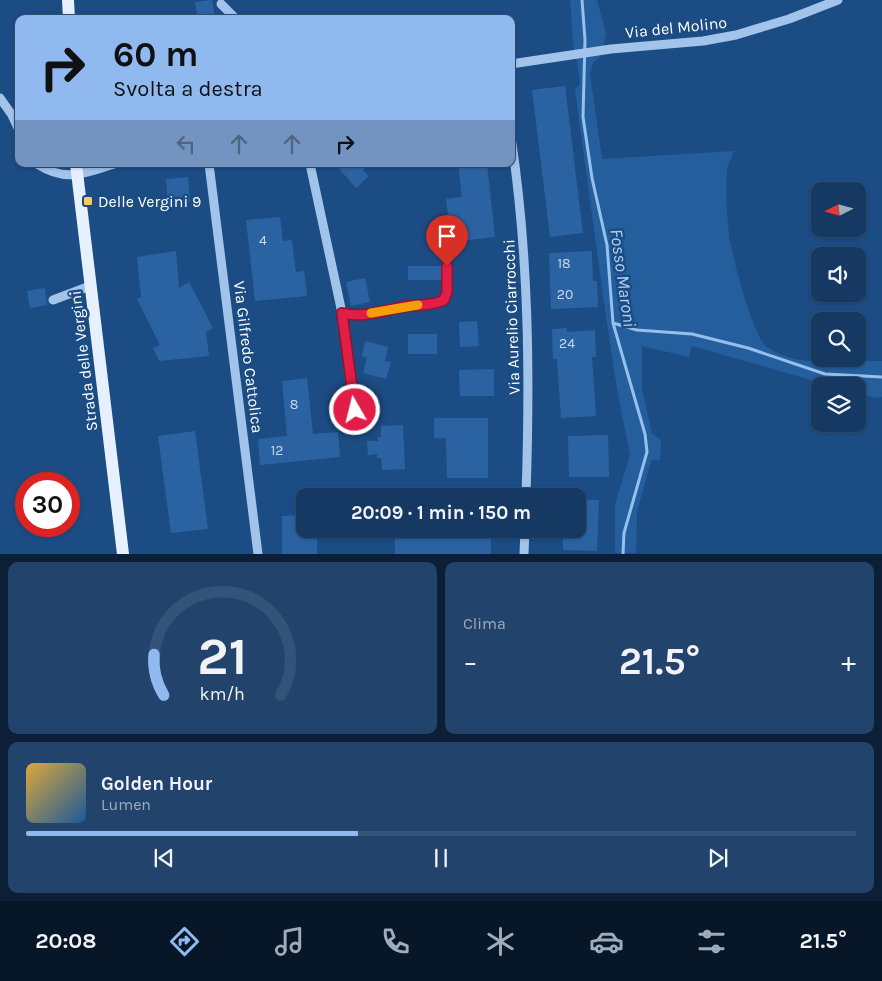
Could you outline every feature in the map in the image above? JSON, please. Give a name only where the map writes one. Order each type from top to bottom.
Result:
[{"type":"main road","points":[[68,0],[68,15]]},
{"type":"main road","name":"Strada delle Vergini","points":[[76,170],[123,554]]},
{"type":"street","name":"Via del Molino","points":[[515,63],[611,48],[703,41],[736,35],[762,29],[838,0]]},
{"type":"street","points":[[220,4],[232,15]]},
{"type":"street","points":[[0,98],[15,121]]},
{"type":"street","points":[[43,167],[54,172],[95,167]]},
{"type":"street","name":"Via Gilfredo Cattolica","points":[[209,167],[258,554]]},
{"type":"street","points":[[311,167],[342,313],[355,410]]},
{"type":"street","name":"Via Aurelio Ciarrocchi","points":[[515,167],[524,248],[527,312],[529,404],[526,488]]},
{"type":"street","points":[[342,313],[349,315],[368,314],[411,306],[435,305],[444,300],[447,292],[447,266]]},
{"type":"street","points":[[53,300],[90,286]]},
{"type":"street","points":[[524,554],[525,538]]},
{"type":"shaded area","points":[[570,0],[597,0],[606,33],[602,55],[593,62],[590,74],[602,159],[734,151],[728,167],[726,180],[729,234],[734,259],[750,313],[762,341],[768,348],[792,358],[811,361],[811,367],[866,367],[866,361],[882,361],[882,397],[875,398],[866,395],[866,377],[811,377],[811,380],[692,346],[689,357],[642,346],[642,389],[652,434],[661,440],[660,461],[652,459],[637,511],[636,553],[615,553],[615,504],[630,455],[617,389],[605,310],[575,90],[580,84],[572,36]]},
{"type":"building","points":[[212,0],[214,15],[197,15],[195,2]]},
{"type":"building","points":[[565,86],[583,233],[550,237],[532,90]]},
{"type":"building","points":[[338,167],[366,167],[363,170],[369,176],[356,188]]},
{"type":"building","points":[[458,167],[487,167],[495,237],[451,242],[446,199],[462,197]]},
{"type":"building","points":[[188,177],[190,201],[168,203],[166,179]]},
{"type":"building","points":[[280,217],[283,241],[292,240],[296,272],[304,271],[307,296],[255,301],[246,220]]},
{"type":"building","points":[[176,251],[179,288],[189,282],[213,328],[206,332],[209,356],[159,361],[153,348],[160,345],[137,299],[141,297],[137,257]]},
{"type":"building","points":[[592,251],[593,281],[597,281],[598,307],[551,309],[549,253]]},
{"type":"building","points":[[408,266],[441,266],[441,280],[408,280]]},
{"type":"building","points":[[365,278],[370,302],[351,306],[346,282]]},
{"type":"building","points":[[45,288],[47,305],[30,308],[27,291]]},
{"type":"building","points":[[477,321],[479,346],[460,347],[459,322]]},
{"type":"building","points":[[567,328],[567,332],[595,330],[596,357],[592,357],[596,416],[561,418],[557,359],[553,359],[552,329]]},
{"type":"building","points":[[408,334],[437,334],[437,354],[408,354]]},
{"type":"building","points":[[365,341],[388,347],[385,361],[391,362],[386,379],[363,373],[367,358],[362,356]]},
{"type":"building","points":[[494,369],[494,396],[460,396],[459,370]]},
{"type":"building","points":[[307,378],[313,434],[338,432],[340,457],[260,465],[258,439],[287,436],[282,381]]},
{"type":"building","points":[[434,418],[488,418],[488,478],[447,478],[446,438],[434,438]]},
{"type":"building","points":[[403,425],[405,469],[382,470],[381,458],[377,458],[377,454],[368,455],[367,441],[378,441],[378,437],[381,437],[381,426]]},
{"type":"building","points":[[195,431],[208,529],[171,533],[158,436]]},
{"type":"building","points":[[608,435],[609,477],[569,477],[568,436]]},
{"type":"building","points":[[586,499],[599,500],[597,551],[563,550],[563,539],[556,538],[586,538]]},
{"type":"building","points":[[296,515],[296,538],[317,538],[317,554],[282,554],[282,516]]},
{"type":"building","points":[[395,538],[491,538],[491,554],[395,554]]},
{"type":"waterway","name":"Fosso Maroni","points":[[582,0],[585,40],[583,117],[592,178],[607,245],[613,323],[645,434],[647,452],[624,533],[623,554]]},
{"type":"waterway","points":[[613,323],[637,330],[692,334],[748,348],[825,374],[882,377]]},
{"type":"slow traffic","points":[[371,313],[418,305]]},
{"type":"place","name":"Delle Vergini 9","points":[[88,201]]},
{"type":"route","points":[[355,410],[342,313],[358,315],[400,307],[435,305],[444,300],[447,292],[447,266]]}]
